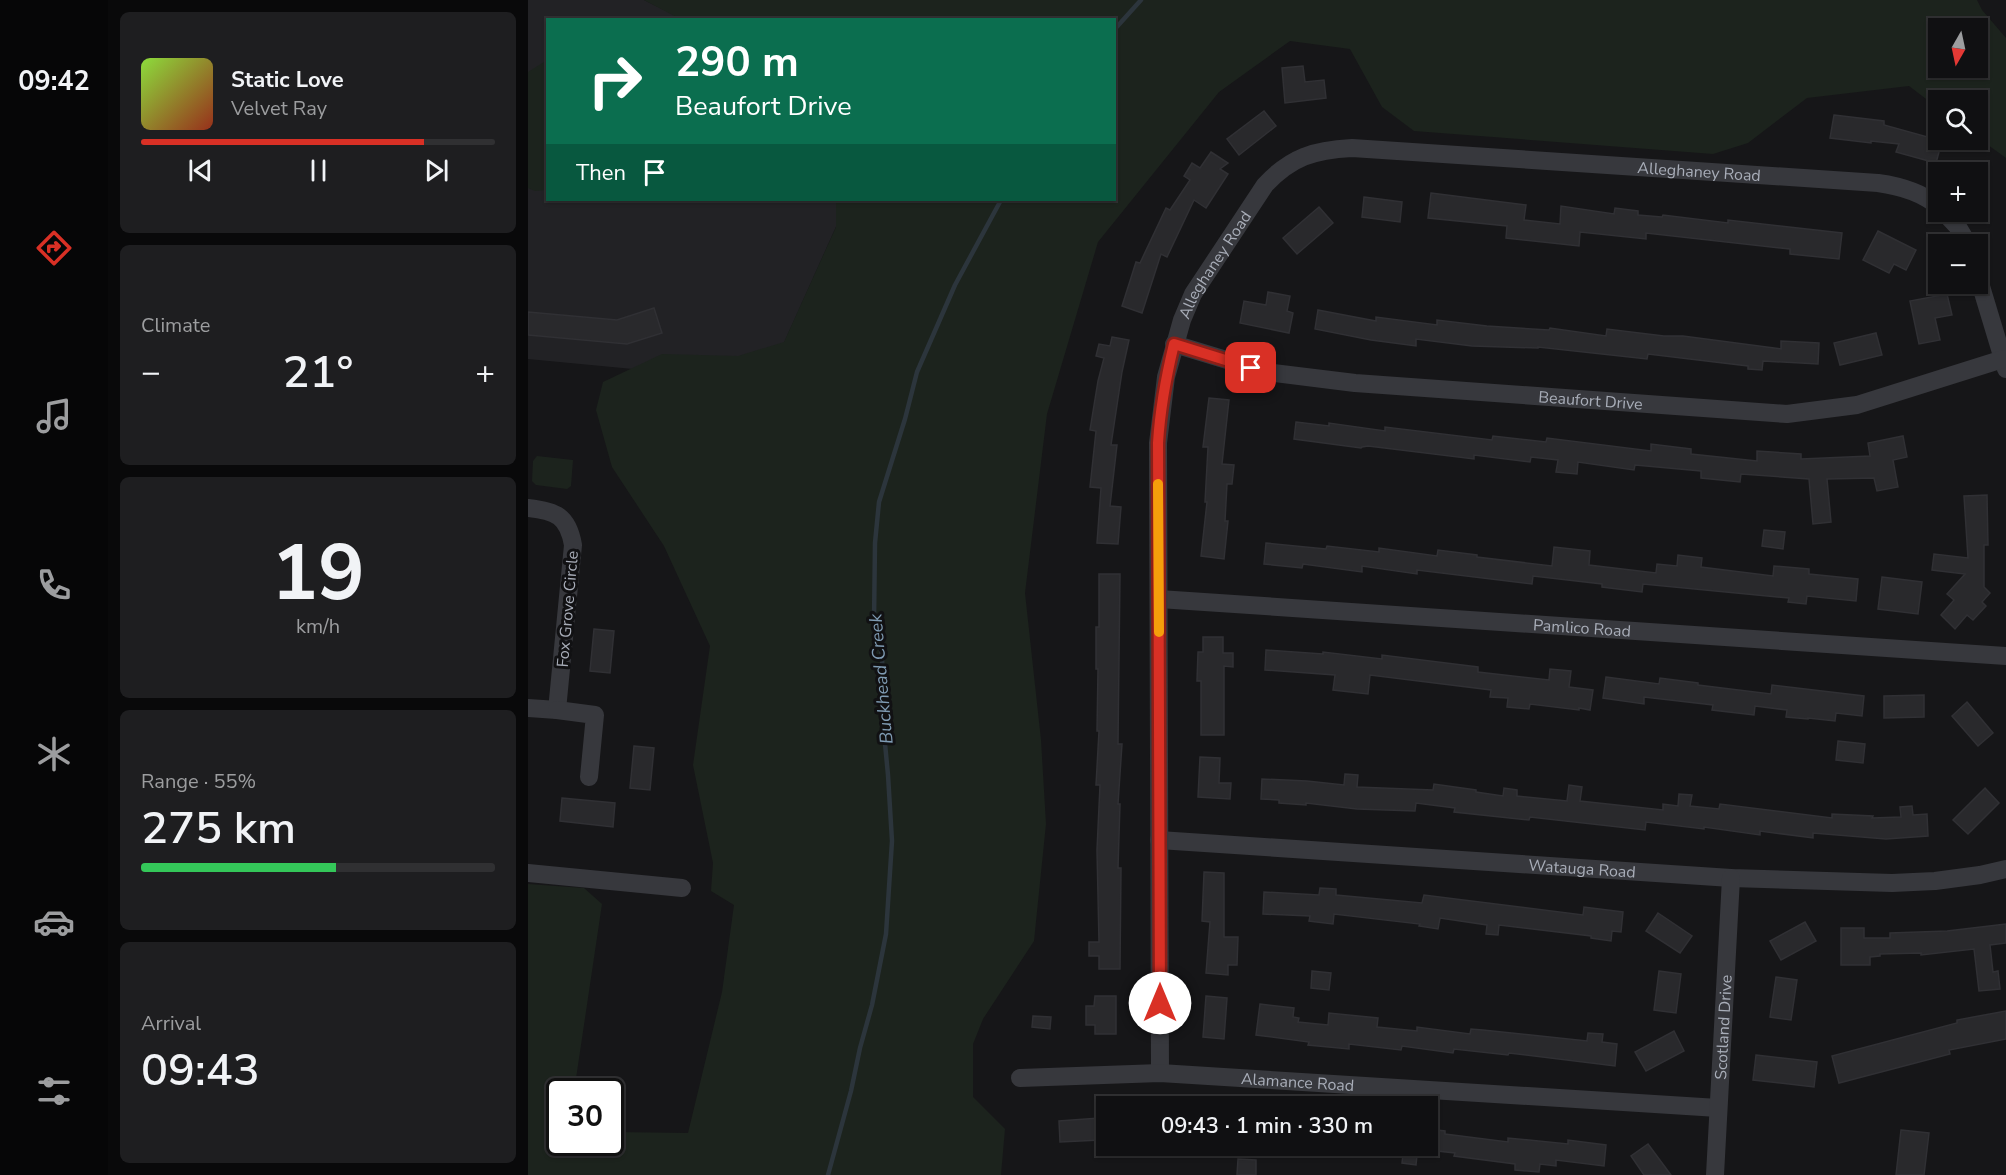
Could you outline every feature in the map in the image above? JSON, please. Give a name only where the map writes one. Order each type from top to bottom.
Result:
[{"type":"street","name":"Alleghaney Road","points":[[1160,1074],[1158,443],[1166,377],[1174,344],[1193,294],[1265,185],[1291,162],[1311,153],[1352,148],[1878,183],[1899,186],[1928,200]]},
{"type":"street","points":[[1983,294],[2005,364]]},
{"type":"street","name":"Beaufort Drive","points":[[1174,344],[1266,372],[1355,383],[1787,414],[1857,405],[2005,364]]},
{"type":"street","name":"Fox Grove Circle","points":[[528,508],[544,509],[562,518],[570,529],[573,545],[557,710]]},
{"type":"street","name":"Pamlico Road","points":[[1159,599],[2006,656]]},
{"type":"street","points":[[528,708],[595,715],[589,777]]},
{"type":"street","name":"Watauga Road","points":[[1159,840],[1731,878],[1892,883],[1935,881],[2006,869]]},
{"type":"street","points":[[528,873],[682,888]]},
{"type":"street","name":"Scotland Drive","points":[[1715,1175],[1731,878]]},
{"type":"street","name":"Alamance Road","points":[[1020,1078],[1160,1074],[1718,1108]]},
{"type":"shaded area","points":[[528,0],[644,0],[680,18],[546,18],[546,201],[848,201],[761,394],[759,381],[528,359]]},
{"type":"shaded area","points":[[644,0],[1977,0],[1982,10],[2006,38],[2006,158],[1988,145],[1988,90],[1928,90],[1928,100],[1909,86],[1807,98],[1748,143],[1713,154],[1414,131],[1382,107],[1350,49],[1290,41],[1219,92],[1098,242],[1047,414],[1025,593],[1041,740],[1046,824],[1034,941],[983,1019],[973,1044],[973,1097],[1005,1129],[1001,1175],[528,1175],[528,884],[584,888],[602,904],[576,1078],[546,1078],[546,1156],[624,1156],[624,1132],[688,1133],[722,992],[734,905],[711,891],[713,863],[693,765],[710,646],[664,546],[612,467],[596,410],[603,382],[662,354],[738,356],[784,342],[836,227],[836,201],[1116,201],[1116,18],[678,18]]},
{"type":"shaded area","points":[[546,61],[546,190],[535,191],[528,188],[528,72]]},
{"type":"shaded area","points":[[537,456],[573,460],[571,486],[567,489],[536,485],[532,481],[533,461]]},
{"type":"building","points":[[1303,66],[1305,82],[1324,80],[1326,98],[1285,103],[1282,68]]},
{"type":"building","points":[[1264,111],[1276,126],[1239,155],[1227,139]]},
{"type":"building","points":[[1834,115],[1884,121],[1884,125],[1928,137],[1928,150],[1940,150],[1936,162],[1932,162],[1896,152],[1899,144],[1830,138]]},
{"type":"building","points":[[1211,152],[1228,163],[1220,169],[1228,174],[1206,208],[1194,200],[1167,257],[1161,254],[1142,313],[1122,306],[1136,262],[1140,263],[1166,208],[1170,210],[1190,180],[1184,176],[1192,163],[1200,168]]},
{"type":"building","points":[[1431,193],[1526,205],[1524,220],[1560,224],[1561,206],[1614,214],[1615,208],[1638,211],[1638,215],[1662,217],[1663,215],[1728,223],[1728,220],[1842,233],[1839,259],[1790,254],[1790,249],[1646,233],[1646,239],[1580,232],[1579,246],[1506,238],[1507,226],[1428,218]]},
{"type":"building","points":[[1364,197],[1402,202],[1400,222],[1362,217]]},
{"type":"building","points":[[1319,207],[1333,223],[1297,254],[1283,238]]},
{"type":"building","points":[[1878,231],[1916,250],[1906,270],[1894,264],[1889,273],[1863,260]]},
{"type":"building","points":[[1268,292],[1290,296],[1287,311],[1293,313],[1289,333],[1240,323],[1244,301],[1266,305]]},
{"type":"building","points":[[1947,294],[1952,315],[1935,318],[1940,340],[1919,344],[1910,301]]},
{"type":"building","points":[[654,308],[662,333],[627,344],[528,335],[528,312],[617,320]]},
{"type":"building","points":[[1318,310],[1376,321],[1376,317],[1437,325],[1437,320],[1487,326],[1549,330],[1550,328],[1606,336],[1607,329],[1781,349],[1781,341],[1819,343],[1818,364],[1763,361],[1762,370],[1748,369],[1748,366],[1648,354],[1647,359],[1538,347],[1472,346],[1416,339],[1416,346],[1315,329]]},
{"type":"building","points":[[1876,333],[1882,355],[1840,365],[1834,343]]},
{"type":"building","points":[[1112,337],[1129,340],[1111,445],[1117,445],[1110,506],[1121,507],[1118,544],[1097,543],[1101,488],[1090,487],[1096,431],[1090,430],[1104,358],[1096,356],[1099,344],[1110,346]]},
{"type":"building","points":[[1209,398],[1229,400],[1222,464],[1234,465],[1232,484],[1227,484],[1225,521],[1228,521],[1224,559],[1201,556],[1207,502],[1205,502],[1208,447],[1203,447]]},
{"type":"building","points":[[1296,422],[1329,426],[1329,423],[1385,431],[1385,427],[1492,440],[1493,436],[1546,442],[1547,438],[1651,451],[1651,444],[1691,449],[1691,454],[1757,461],[1757,451],[1801,454],[1801,459],[1870,456],[1868,443],[1903,436],[1907,457],[1893,460],[1898,487],[1877,491],[1874,478],[1827,479],[1831,522],[1813,524],[1809,479],[1741,474],[1740,482],[1701,478],[1701,471],[1635,465],[1634,470],[1578,462],[1577,474],[1556,472],[1558,460],[1531,457],[1530,462],[1474,455],[1474,459],[1294,439]]},
{"type":"building","points":[[1987,495],[1988,545],[1984,545],[1984,587],[1990,593],[1982,602],[1986,606],[1973,620],[1967,615],[1955,629],[1941,615],[1954,600],[1947,594],[1965,574],[1932,570],[1934,554],[1968,558],[1964,496]]},
{"type":"building","points":[[1764,530],[1785,532],[1783,549],[1762,546]]},
{"type":"building","points":[[1266,543],[1326,549],[1327,546],[1379,552],[1379,548],[1437,556],[1438,550],[1552,566],[1554,547],[1590,551],[1589,565],[1656,573],[1657,564],[1677,566],[1678,555],[1702,558],[1701,567],[1773,576],[1774,566],[1809,569],[1809,574],[1858,579],[1856,601],[1807,596],[1806,604],[1788,602],[1789,598],[1643,584],[1642,592],[1602,587],[1602,584],[1533,576],[1532,584],[1417,570],[1417,574],[1362,566],[1362,572],[1303,564],[1302,568],[1264,564]]},
{"type":"building","points":[[1099,574],[1120,574],[1118,744],[1122,744],[1118,804],[1120,804],[1118,868],[1121,868],[1120,969],[1099,969],[1099,956],[1089,956],[1089,942],[1099,942],[1097,850],[1100,785],[1096,785],[1099,731],[1097,731],[1096,627],[1099,627]]},
{"type":"building","points":[[1882,577],[1922,582],[1918,614],[1878,609]]},
{"type":"building","points":[[594,629],[614,631],[610,673],[590,671]]},
{"type":"building","points":[[1203,637],[1223,637],[1223,653],[1233,653],[1233,667],[1224,666],[1224,735],[1201,735],[1201,681],[1197,681],[1198,652],[1203,652]]},
{"type":"building","points":[[1266,650],[1323,654],[1323,652],[1382,659],[1382,655],[1478,667],[1478,672],[1549,680],[1550,669],[1571,671],[1569,687],[1593,690],[1590,710],[1530,704],[1529,709],[1507,707],[1508,698],[1490,697],[1491,690],[1370,675],[1368,694],[1333,690],[1335,675],[1265,670]]},
{"type":"building","points":[[1606,677],[1659,684],[1660,678],[1771,694],[1772,685],[1864,696],[1862,716],[1836,713],[1835,721],[1786,717],[1787,710],[1755,706],[1754,715],[1712,710],[1713,705],[1644,697],[1644,704],[1603,698]]},
{"type":"building","points":[[1924,695],[1924,717],[1884,718],[1884,696]]},
{"type":"building","points":[[1967,702],[1993,733],[1978,746],[1952,716]]},
{"type":"building","points":[[1838,741],[1865,744],[1863,763],[1836,760]]},
{"type":"building","points":[[634,746],[654,748],[650,790],[630,788]]},
{"type":"building","points":[[1200,757],[1220,758],[1219,783],[1231,783],[1230,799],[1198,797]]},
{"type":"building","points":[[1345,774],[1358,775],[1357,787],[1433,790],[1434,784],[1503,796],[1504,788],[1517,790],[1517,796],[1567,801],[1569,785],[1582,787],[1580,801],[1663,810],[1663,804],[1678,806],[1679,794],[1692,795],[1690,806],[1719,809],[1720,804],[1832,818],[1832,814],[1873,816],[1872,818],[1901,817],[1900,807],[1912,806],[1913,815],[1927,814],[1928,836],[1886,839],[1813,833],[1813,838],[1760,831],[1760,835],[1646,822],[1645,830],[1530,817],[1529,820],[1454,812],[1455,808],[1416,803],[1415,811],[1279,803],[1279,800],[1261,799],[1262,779],[1344,785]]},
{"type":"building","points":[[1985,788],[1999,803],[1968,834],[1953,820]]},
{"type":"building","points":[[562,798],[615,803],[613,827],[560,821]]},
{"type":"building","points":[[1204,872],[1224,873],[1224,937],[1238,937],[1237,965],[1228,965],[1228,975],[1206,973],[1210,922],[1202,921]]},
{"type":"building","points":[[1320,888],[1336,889],[1336,895],[1422,903],[1424,895],[1583,915],[1584,907],[1623,912],[1621,932],[1612,931],[1611,941],[1591,938],[1591,936],[1499,925],[1498,935],[1486,934],[1487,925],[1440,918],[1438,929],[1419,926],[1420,924],[1334,914],[1333,924],[1309,921],[1310,916],[1263,914],[1264,892],[1319,895]]},
{"type":"building","points":[[1658,913],[1692,936],[1680,953],[1646,931]]},
{"type":"building","points":[[1805,922],[1816,941],[1781,960],[1770,941]]},
{"type":"building","points":[[2006,924],[2006,943],[1990,945],[1993,972],[1998,971],[2000,989],[1979,991],[1974,949],[1921,955],[1921,953],[1880,954],[1880,956],[1870,957],[1870,965],[1841,965],[1841,928],[1864,928],[1864,938],[1890,938],[1890,933],[1947,931]]},
{"type":"building","points":[[1312,971],[1331,973],[1329,990],[1311,988]]},
{"type":"building","points":[[1659,971],[1681,974],[1676,1013],[1654,1010]]},
{"type":"building","points":[[1776,977],[1797,980],[1791,1020],[1770,1017]]},
{"type":"building","points":[[1095,996],[1116,996],[1116,1034],[1095,1034],[1095,1025],[1086,1025],[1086,1006],[1094,1006]]},
{"type":"building","points":[[1206,996],[1227,998],[1224,1039],[1203,1037]]},
{"type":"building","points":[[1260,1004],[1294,1008],[1293,1017],[1299,1018],[1298,1022],[1328,1025],[1329,1013],[1378,1018],[1377,1027],[1417,1031],[1417,1027],[1470,1034],[1471,1029],[1587,1041],[1588,1033],[1603,1034],[1602,1042],[1617,1044],[1615,1066],[1454,1049],[1453,1053],[1402,1046],[1401,1050],[1349,1044],[1349,1049],[1308,1045],[1309,1042],[1256,1035]]},
{"type":"building","points":[[2006,1011],[2006,1039],[1949,1050],[1950,1054],[1839,1083],[1832,1056],[1957,1023],[1957,1020]]},
{"type":"building","points":[[1033,1016],[1051,1017],[1050,1029],[1032,1027]]},
{"type":"building","points":[[1674,1031],[1684,1051],[1646,1071],[1635,1052]]},
{"type":"building","points":[[1756,1055],[1817,1062],[1814,1087],[1753,1080]]},
{"type":"building","points":[[1096,1118],[1096,1140],[1060,1142],[1059,1121]]},
{"type":"building","points":[[1438,1130],[1445,1131],[1445,1134],[1508,1142],[1508,1138],[1568,1144],[1568,1140],[1606,1145],[1604,1166],[1556,1160],[1556,1166],[1540,1164],[1539,1172],[1515,1170],[1515,1164],[1454,1156],[1455,1153],[1438,1151]]},
{"type":"building","points":[[1901,1130],[1929,1133],[1924,1175],[1896,1175]]},
{"type":"building","points":[[1648,1144],[1671,1175],[1644,1175],[1631,1156]]},
{"type":"building","points":[[1403,1156],[1417,1156],[1416,1165],[1402,1163]]},
{"type":"building","points":[[1238,1159],[1256,1160],[1256,1175],[1237,1175]]},
{"type":"waterway","name":"Buckhead Creek","points":[[1116,28],[1141,0]]},
{"type":"waterway","name":"Buckhead Creek","points":[[828,1175],[872,1005],[886,934],[892,841],[884,733],[882,655],[874,621],[875,543],[879,502],[917,372],[955,285],[1000,201]]},
{"type":"slow traffic","points":[[1158,484],[1159,632]]},
{"type":"route","points":[[1160,1003],[1158,443],[1166,377],[1174,344],[1251,368]]}]
